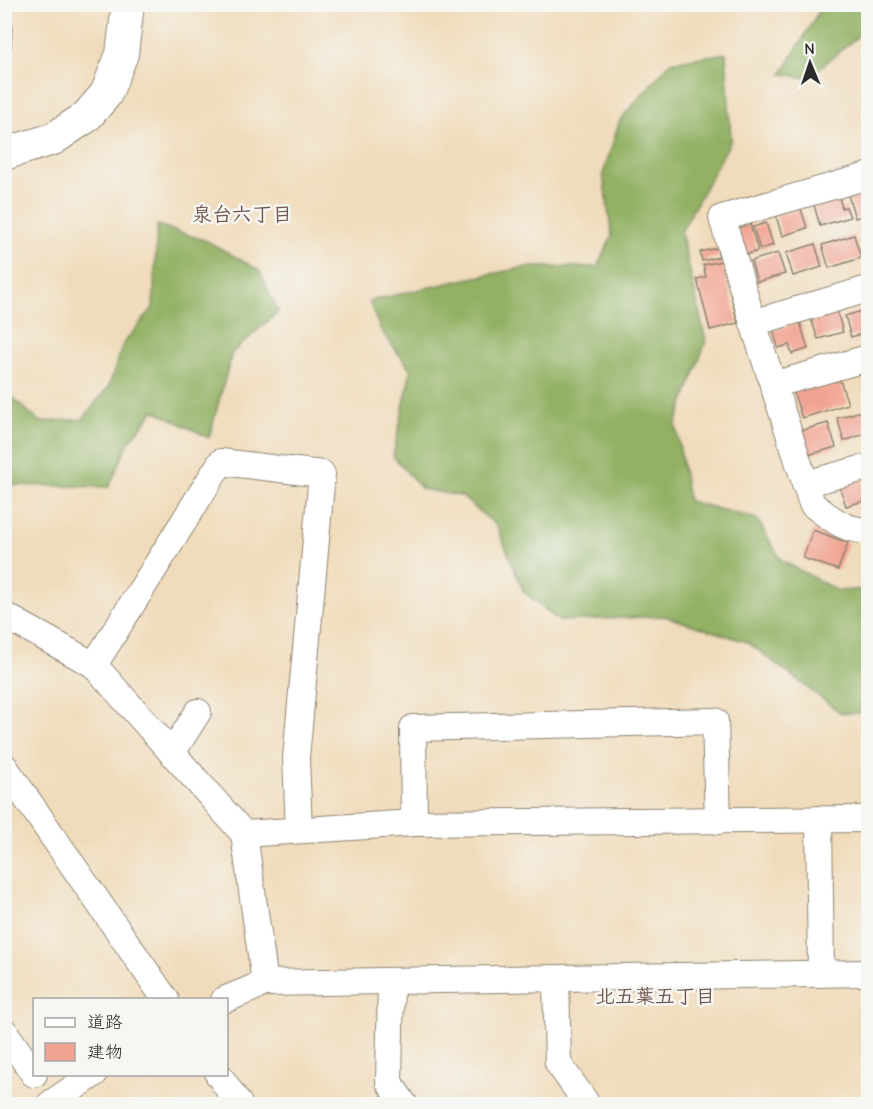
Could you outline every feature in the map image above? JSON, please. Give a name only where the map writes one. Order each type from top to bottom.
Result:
[{"type":"street","points":[[4,154],[53,139],[86,117],[106,94],[122,54],[128,4]]},
{"type":"street","points":[[868,176],[722,218],[753,323],[812,504],[849,528],[868,530]]},
{"type":"street","points":[[753,323],[868,290]]},
{"type":"street","points":[[773,385],[868,358]]},
{"type":"street","points":[[94,665],[220,462],[322,474],[296,758],[298,830]]},
{"type":"street","points":[[805,484],[868,467]]},
{"type":"street","points":[[4,615],[94,665],[244,834],[265,983]]},
{"type":"street","points":[[172,753],[198,712]]},
{"type":"street","points":[[414,823],[413,728],[715,721],[718,821]]},
{"type":"street","points":[[4,766],[165,998]]},
{"type":"street","points":[[819,819],[821,974]]},
{"type":"street","points":[[244,834],[414,823],[868,819]]},
{"type":"street","points":[[227,998],[265,983],[868,973]]},
{"type":"street","points":[[556,979],[558,1063],[587,1104]]},
{"type":"street","points":[[391,981],[389,1082],[404,1104]]},
{"type":"street","points":[[4,1031],[33,1071]]},
{"type":"street","points":[[36,1076],[53,1103],[91,1076]]},
{"type":"street","points":[[219,1076],[239,1104]]},
{"type":"green space","points":[[823,4],[868,5],[868,30],[808,78],[782,74]]},
{"type":"green space","points":[[726,53],[731,140],[681,232],[706,341],[676,424],[688,501],[757,519],[781,560],[838,591],[868,589],[868,713],[841,713],[747,642],[664,616],[559,621],[524,592],[497,526],[461,496],[422,489],[393,456],[411,370],[380,329],[369,301],[527,267],[597,267],[612,236],[603,174],[620,120],[671,62]]},
{"type":"green space","points":[[157,225],[207,241],[259,270],[278,312],[232,353],[209,438],[154,410],[128,444],[109,487],[5,485],[5,391],[40,422],[83,419],[109,386],[123,344],[153,308]]},
{"type":"building","points":[[4,21],[12,21],[11,49],[4,49]]},
{"type":"building","points":[[4,77],[10,77],[10,102],[4,102]]},
{"type":"building","points":[[868,188],[868,214],[855,218],[848,195]]},
{"type":"building","points":[[839,197],[842,208],[846,207],[850,217],[820,226],[814,205]]},
{"type":"building","points":[[801,209],[807,228],[782,236],[776,216]]},
{"type":"building","points":[[766,223],[773,245],[760,249],[753,227]]},
{"type":"building","points":[[750,224],[758,251],[745,255],[737,228]]},
{"type":"building","points":[[868,234],[868,258],[861,236]]},
{"type":"building","points":[[854,235],[861,258],[829,268],[822,245]]},
{"type":"building","points":[[815,244],[822,267],[793,276],[786,253]]},
{"type":"building","points":[[717,248],[719,257],[702,261],[700,252]]},
{"type":"building","points":[[778,253],[785,274],[757,282],[751,261]]},
{"type":"building","points":[[722,261],[738,323],[710,330],[697,279],[706,277],[703,265]]},
{"type":"building","points":[[868,309],[868,332],[851,337],[845,316]]},
{"type":"building","points":[[837,311],[843,332],[818,339],[811,319]]},
{"type":"building","points":[[800,322],[808,349],[792,354],[789,345],[778,348],[773,330]]},
{"type":"building","points":[[832,377],[833,382],[840,380],[848,404],[802,418],[793,391]]},
{"type":"building","points":[[865,410],[868,433],[844,441],[837,418]]},
{"type":"building","points":[[828,423],[836,447],[808,455],[800,431]]},
{"type":"building","points":[[862,478],[868,500],[846,506],[839,485]]},
{"type":"building","points":[[813,530],[848,543],[838,570],[803,558]]},
{"type":"district","name":"泉台六丁目","points":[[242,214]]},
{"type":"district","name":"北五葉五丁目","points":[[655,996]]}]
